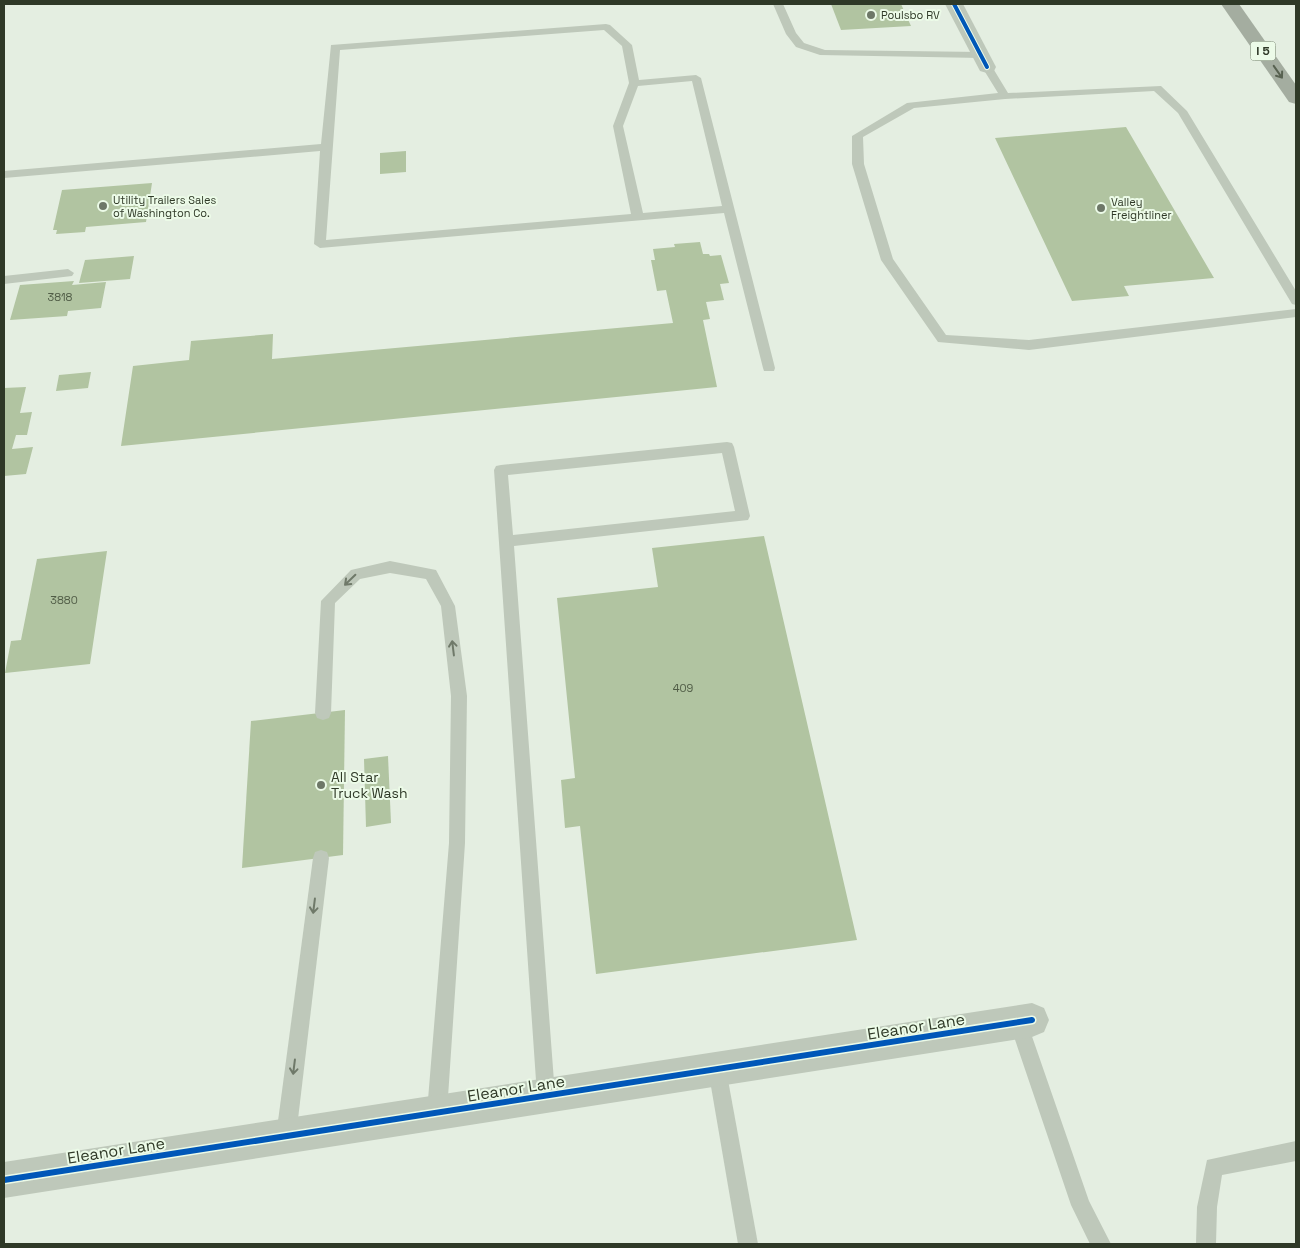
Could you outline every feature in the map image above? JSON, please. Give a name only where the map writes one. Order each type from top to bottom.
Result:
[{"type":"highway","name":"I 5","points":[[1230,4],[1296,98]]},
{"type":"street","points":[[954,4],[984,61]]},
{"type":"street","name":"Eleanor Lane","points":[[4,1180],[1025,1021]]},
{"type":"lane","points":[[778,4],[791,34],[800,45],[824,53],[984,61],[1005,96]]},
{"type":"lane","points":[[638,217],[618,126],[634,83],[627,45],[606,27],[335,47],[320,244],[638,217],[729,209]]},
{"type":"lane","points":[[634,83],[696,78],[769,368]]},
{"type":"lane","points":[[1296,301],[1182,111],[1157,88],[1005,96],[911,105],[858,136],[858,164],[886,260],[942,339],[1029,345],[1296,313]]},
{"type":"lane","points":[[4,175],[326,147]]},
{"type":"lane","points":[[4,280],[68,273]]},
{"type":"lane","points":[[506,541],[743,516],[727,447],[501,470],[506,541],[546,1095]]},
{"type":"lane","points":[[323,713],[328,601],[356,574],[390,567],[431,574],[448,606],[459,696],[457,843],[438,1112]]},
{"type":"lane","points":[[286,1136],[320,858]]},
{"type":"lane","points":[[1025,1021],[1080,1205],[1101,1244]]},
{"type":"lane","points":[[717,1069],[748,1244]]},
{"type":"lane","points":[[1206,1244],[1207,1208],[1214,1167],[1296,1152]]},
{"type":"building","name":"Poulsbo RV","points":[[831,4],[901,4],[911,26],[841,30]]},
{"type":"building","name":"Valley Freightliner","points":[[1126,127],[1214,278],[1124,286],[1129,296],[1072,301],[995,138]]},
{"type":"building","points":[[406,151],[406,172],[380,174],[380,153]]},
{"type":"building","name":"Utility Trailers Sales of Washington Co.","points":[[152,183],[146,222],[86,227],[85,232],[56,234],[57,230],[53,230],[62,190]]},
{"type":"building","points":[[700,242],[703,254],[709,254],[710,256],[721,255],[729,283],[720,284],[724,300],[706,302],[710,319],[703,320],[717,387],[121,446],[133,366],[189,360],[191,341],[273,334],[272,359],[673,323],[666,290],[657,291],[651,260],[655,260],[653,249],[675,247],[674,244]]},
{"type":"building","points":[[134,256],[130,279],[79,283],[85,260]]},
{"type":"building","points":[[74,281],[72,285],[106,282],[101,308],[68,311],[67,316],[10,320],[20,285]]},
{"type":"building","points":[[91,372],[88,388],[56,391],[59,375]]},
{"type":"building","points":[[26,387],[20,413],[32,412],[27,435],[16,435],[12,449],[33,447],[26,474],[4,476],[4,388]]},
{"type":"building","points":[[764,536],[857,940],[596,974],[580,826],[565,828],[561,780],[575,778],[557,598],[658,587],[652,548]]},
{"type":"building","points":[[107,551],[90,664],[5,673],[11,641],[21,640],[37,559]]},
{"type":"building","points":[[345,710],[343,855],[242,868],[251,721]]},
{"type":"building","points":[[388,756],[391,823],[366,827],[364,759]]},
{"type":"cycle path","points":[[954,4],[987,67]]},
{"type":"cycle path","points":[[4,1180],[1032,1020]]},
{"type":"place","name":"Poulsbo RV","points":[[871,15]]},
{"type":"place","name":"Utility Trailers Sales of Washington Co.","points":[[103,206]]},
{"type":"place","name":"Valley Freightliner","points":[[1101,208]]},
{"type":"place","name":"All Star Truck Wash","points":[[321,785]]}]
